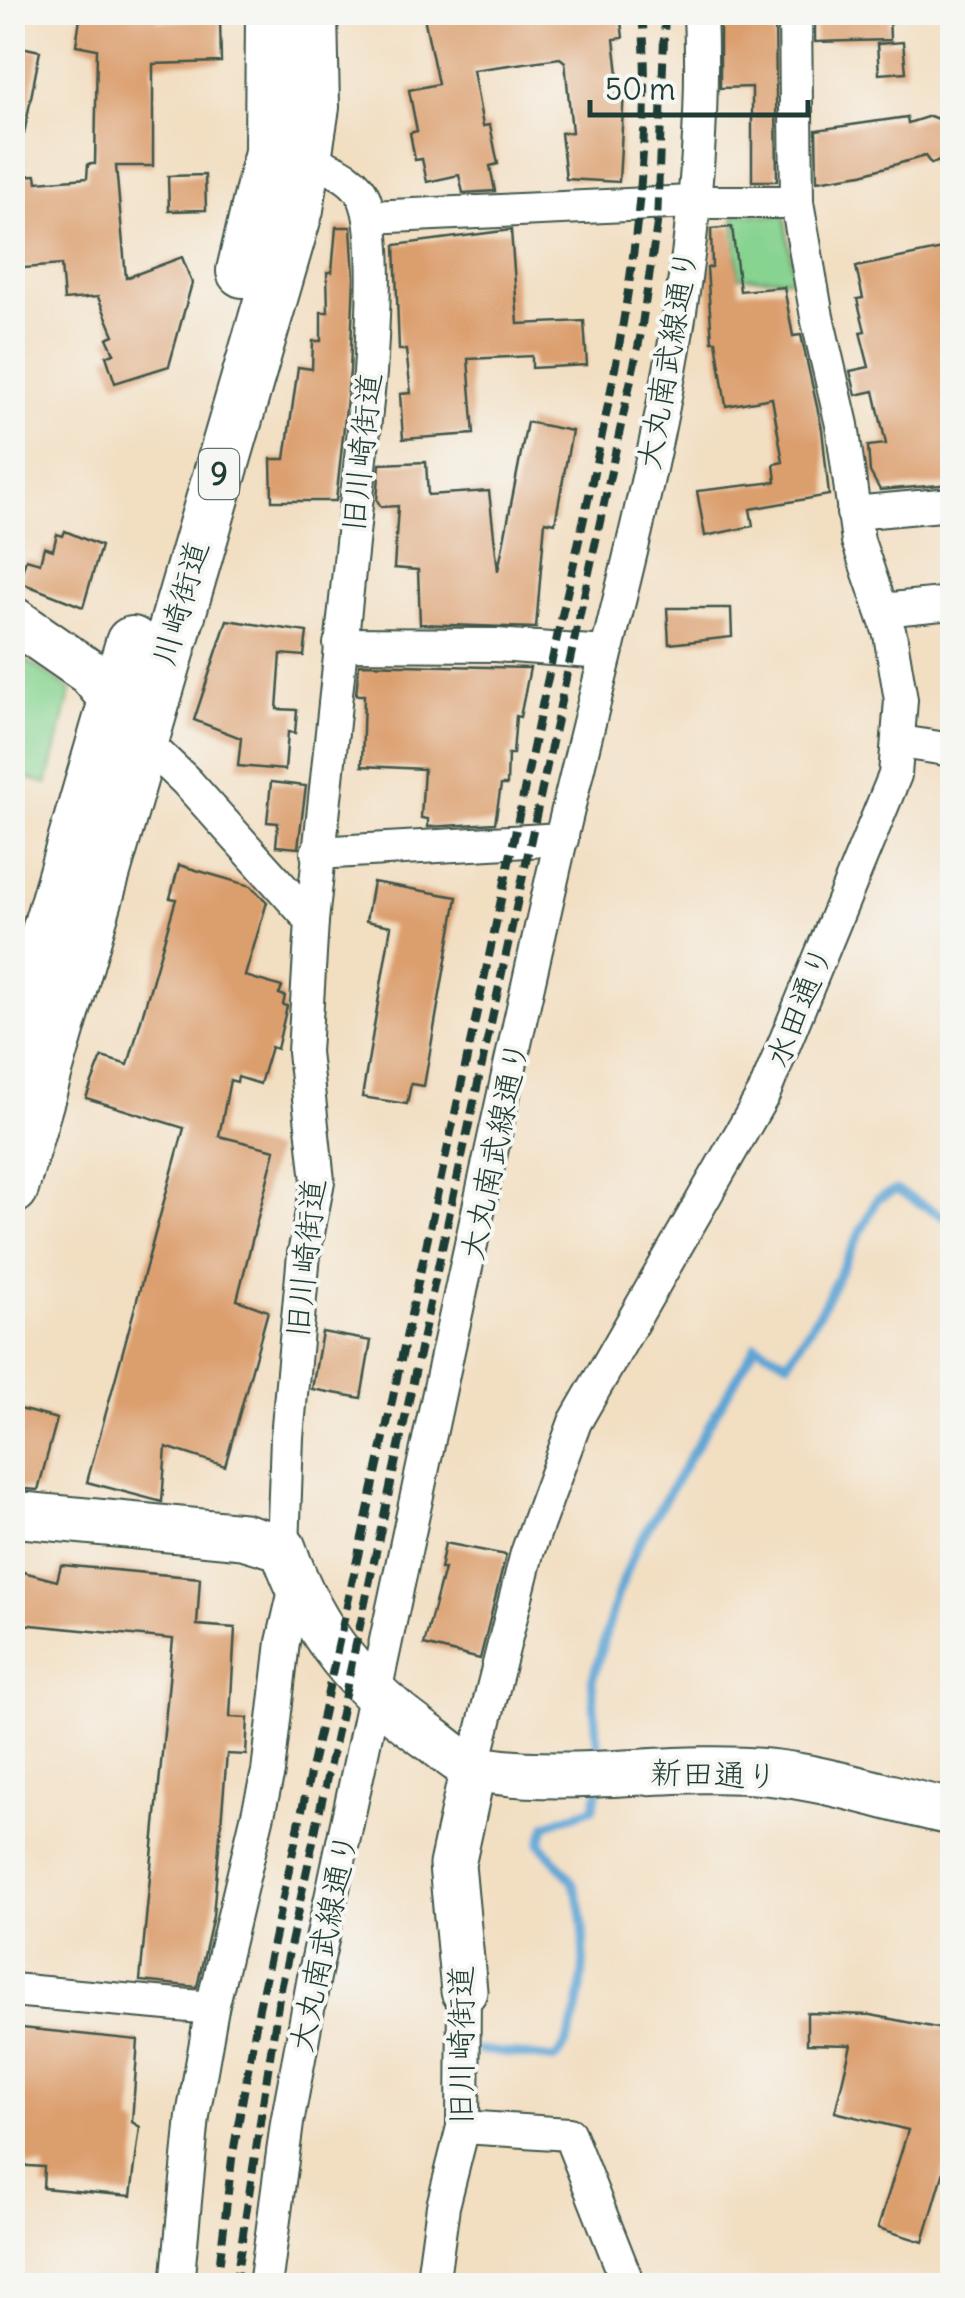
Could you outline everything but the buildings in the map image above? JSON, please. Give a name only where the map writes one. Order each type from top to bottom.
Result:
[{"type":"main road","name":"川崎街道","points":[[272,12],[289,156]]},
{"type":"main road","name":"川崎街道","points":[[12,1188],[249,252],[313,107],[311,12]]},
{"type":"main road","name":"川崎街道","points":[[12,1055],[129,719]]},
{"type":"street","name":"大丸南武線通り","points":[[265,2286],[304,2032],[374,1695],[562,839],[654,444],[692,202],[700,12]]},
{"type":"street","name":"水田通り","points":[[473,1768],[527,1553],[558,1464],[576,1422],[764,1093],[895,775],[901,742],[901,700],[882,610],[853,512],[842,425],[816,318],[798,202],[794,12]]},
{"type":"street","name":"旧川崎街道","points":[[289,156],[342,174],[361,191],[370,217],[374,292],[370,373],[312,922],[304,1052],[318,1182],[304,1254],[287,1438],[290,1568],[324,1639],[374,1695],[473,1768],[452,1864],[464,1990],[463,2127],[443,2206],[432,2286]]},
{"type":"street","points":[[370,217],[692,202],[798,202]]},
{"type":"street","points":[[853,512],[952,504]]},
{"type":"street","points":[[882,610],[952,603]]},
{"type":"street","points":[[12,619],[90,673],[312,922]]},
{"type":"street","points":[[340,644],[496,646],[605,653]]},
{"type":"street","points":[[901,742],[952,750]]},
{"type":"street","points":[[317,853],[562,839]]},
{"type":"street","points":[[12,1514],[242,1536],[290,1568],[268,1772],[212,2008],[192,2116],[177,2286]]},
{"type":"street","name":"新田通り","points":[[473,1768],[548,1777],[683,1768],[771,1772],[952,1812]]},
{"type":"street","points":[[12,1990],[212,2008]]},
{"type":"street","points":[[463,2127],[568,2134],[629,2286]]},
{"type":"green space","points":[[734,213],[785,217],[794,279],[739,277]]},
{"type":"green space","points":[[12,651],[71,690],[47,784],[13,774]]},
{"type":"waterway","points":[[599,1763],[592,1681],[617,1596],[636,1548],[756,1345],[788,1362],[822,1308],[877,1199],[896,1190],[952,1221]]},
{"type":"waterway","points":[[479,2050],[556,2059],[566,2043],[583,1975],[583,1925],[574,1886],[540,1843],[546,1825],[593,1808],[599,1788]]},
{"type":"railway","points":[[217,2286],[232,2159],[259,2008],[614,372],[640,190],[645,100],[642,12]]},
{"type":"railway","points":[[235,2286],[279,1998],[640,338],[657,224],[665,12]]}]
